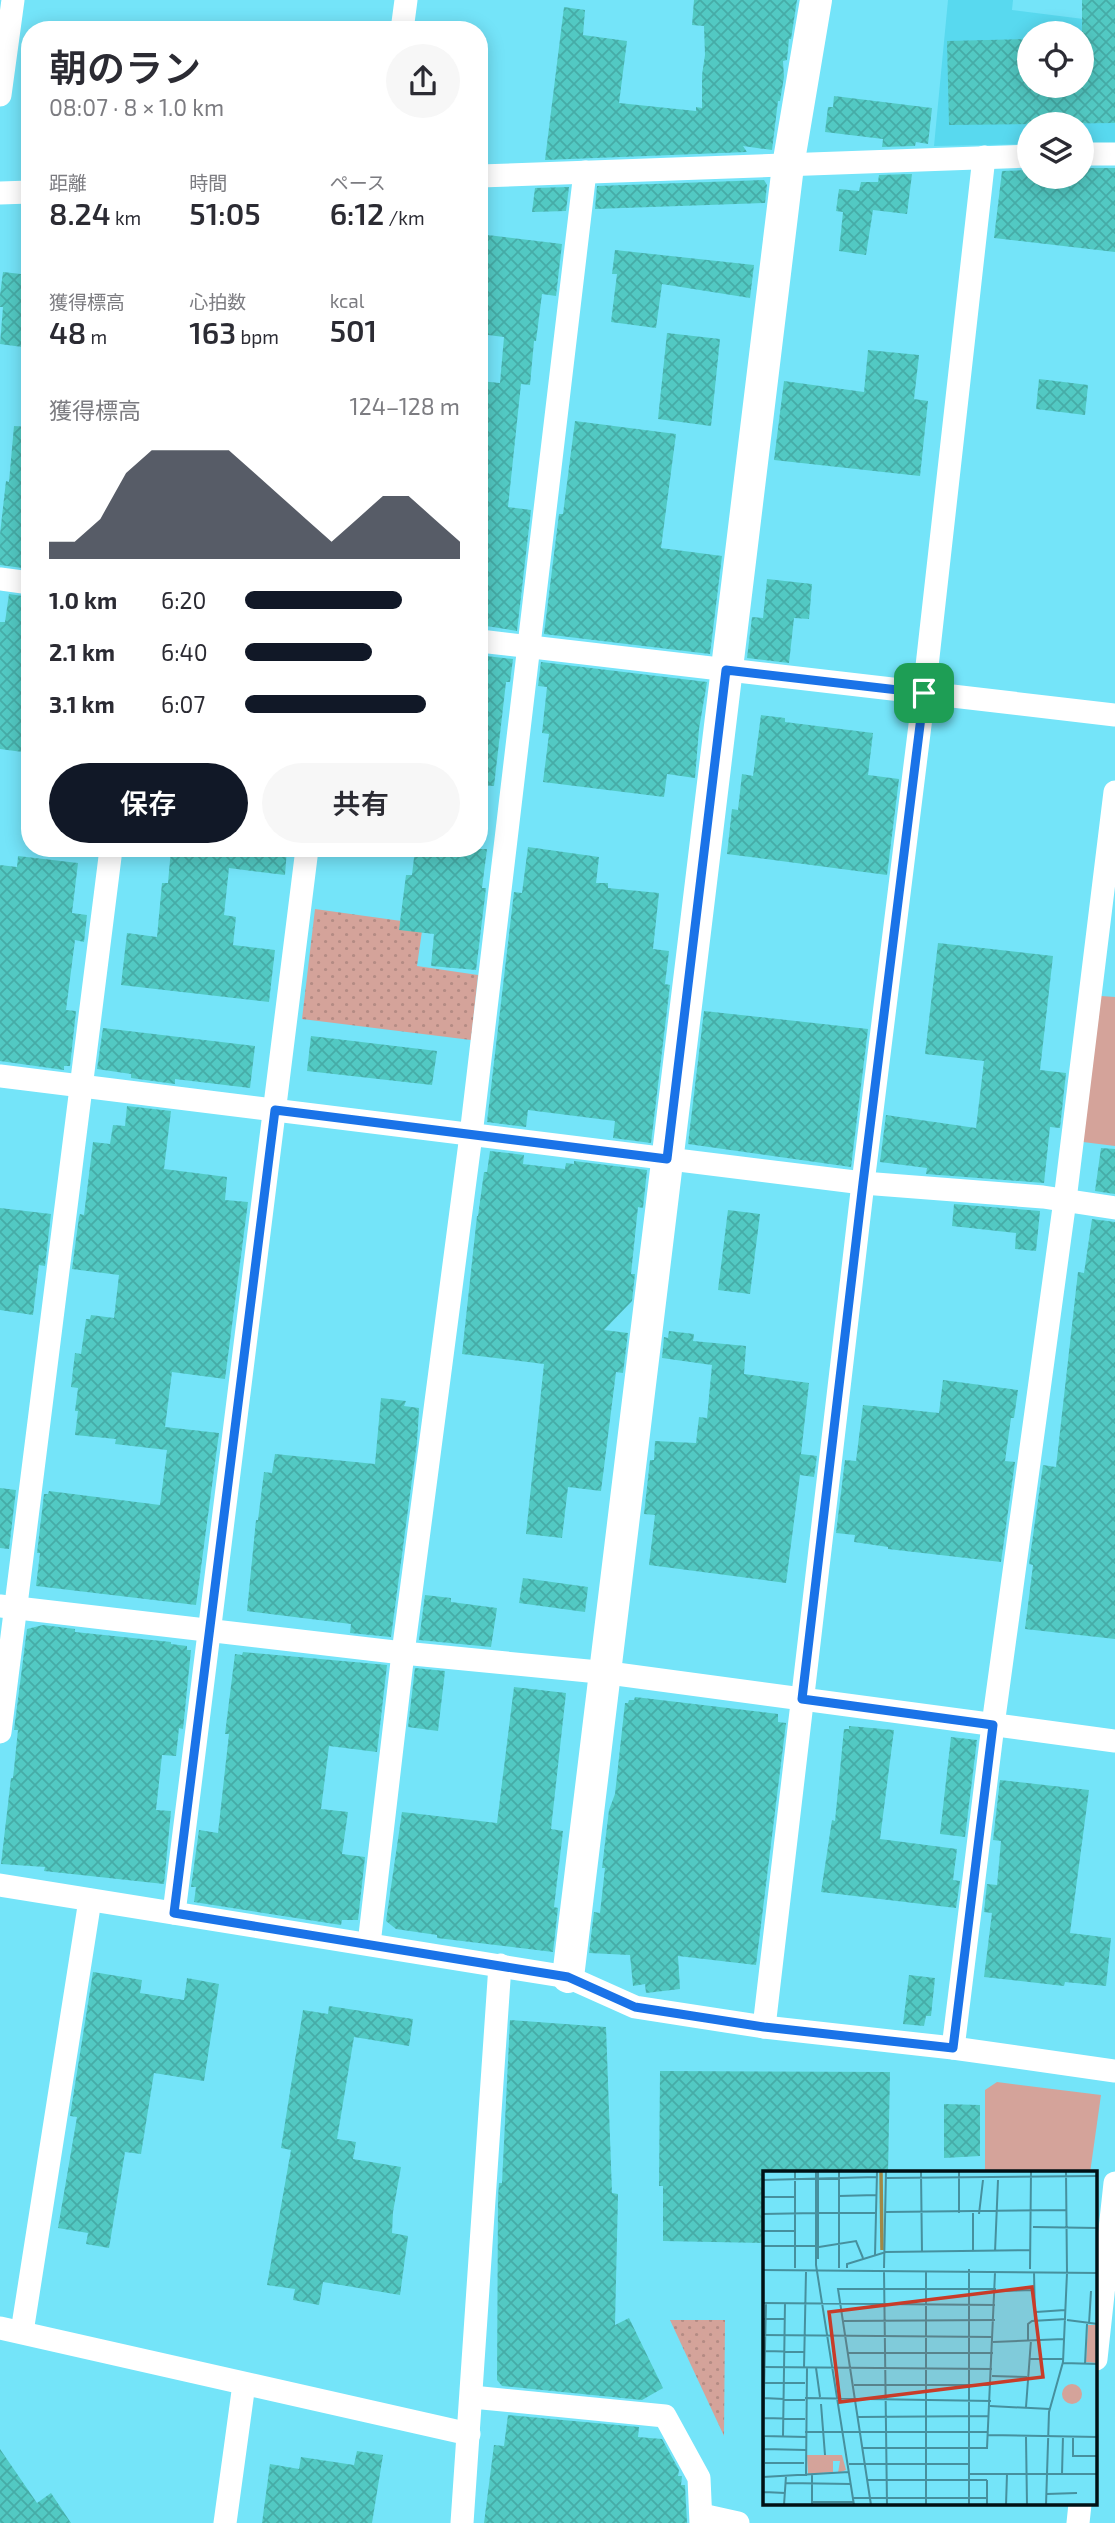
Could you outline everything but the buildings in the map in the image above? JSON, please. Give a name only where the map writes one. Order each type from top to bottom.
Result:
[{"type":"street","points":[[0,95],[13,0]]},
{"type":"street","points":[[403,21],[406,0]]},
{"type":"street","points":[[568,1977],[788,166],[816,0]]},
{"type":"street","points":[[1094,154],[1115,153]]},
{"type":"street","points":[[488,176],[1017,156]]},
{"type":"street","points":[[764,2027],[863,1183],[924,693],[984,157]]},
{"type":"street","points":[[369,1944],[403,1653],[471,1135],[585,173]]},
{"type":"street","points":[[0,193],[21,192]]},
{"type":"street","points":[[0,579],[21,582]]},
{"type":"street","points":[[488,642],[1115,715]]},
{"type":"street","points":[[953,2048],[993,1725],[1065,1200],[1115,792]]},
{"type":"street","points":[[0,1732],[8,1607],[110,857]]},
{"type":"street","points":[[174,1913],[306,857]]},
{"type":"street","points":[[0,1076],[863,1183],[1065,1200],[1115,1208]]},
{"type":"street","points":[[8,1607],[403,1653],[604,1672],[1115,1741]]},
{"type":"street","points":[[0,1885],[568,1977],[635,2007],[764,2027],[953,2048],[1115,2071]]},
{"type":"street","points":[[90,1900],[11,2330],[469,2434]]},
{"type":"street","points":[[462,2523],[500,1965]]},
{"type":"street","points":[[1098,2340],[1115,2183]]},
{"type":"street","points":[[225,2523],[244,2384]]},
{"type":"street","points":[[472,2397],[665,2416],[699,2478],[701,2519],[738,2523]]},
{"type":"shaded area","points":[[948,0],[1013,0],[1012,10],[1115,23],[1115,143],[1094,143],[1094,112],[1017,112],[1017,144],[934,146]]},
{"type":"shaded area","points":[[315,909],[423,924],[417,966],[478,975],[471,1040],[302,1019]]},
{"type":"shaded area","points":[[1101,996],[1115,997],[1115,1146],[1083,1142]]},
{"type":"shaded area","points":[[997,2082],[1101,2095],[1090,2171],[985,2171],[985,2090]]},
{"type":"shaded area","points":[[670,2320],[725,2320],[724,2436]]},
{"type":"route","points":[[726,670],[924,693],[802,1699],[993,1725],[953,2048],[764,2027],[635,2007],[568,1977],[174,1913],[275,1110],[667,1159],[726,670]]}]
